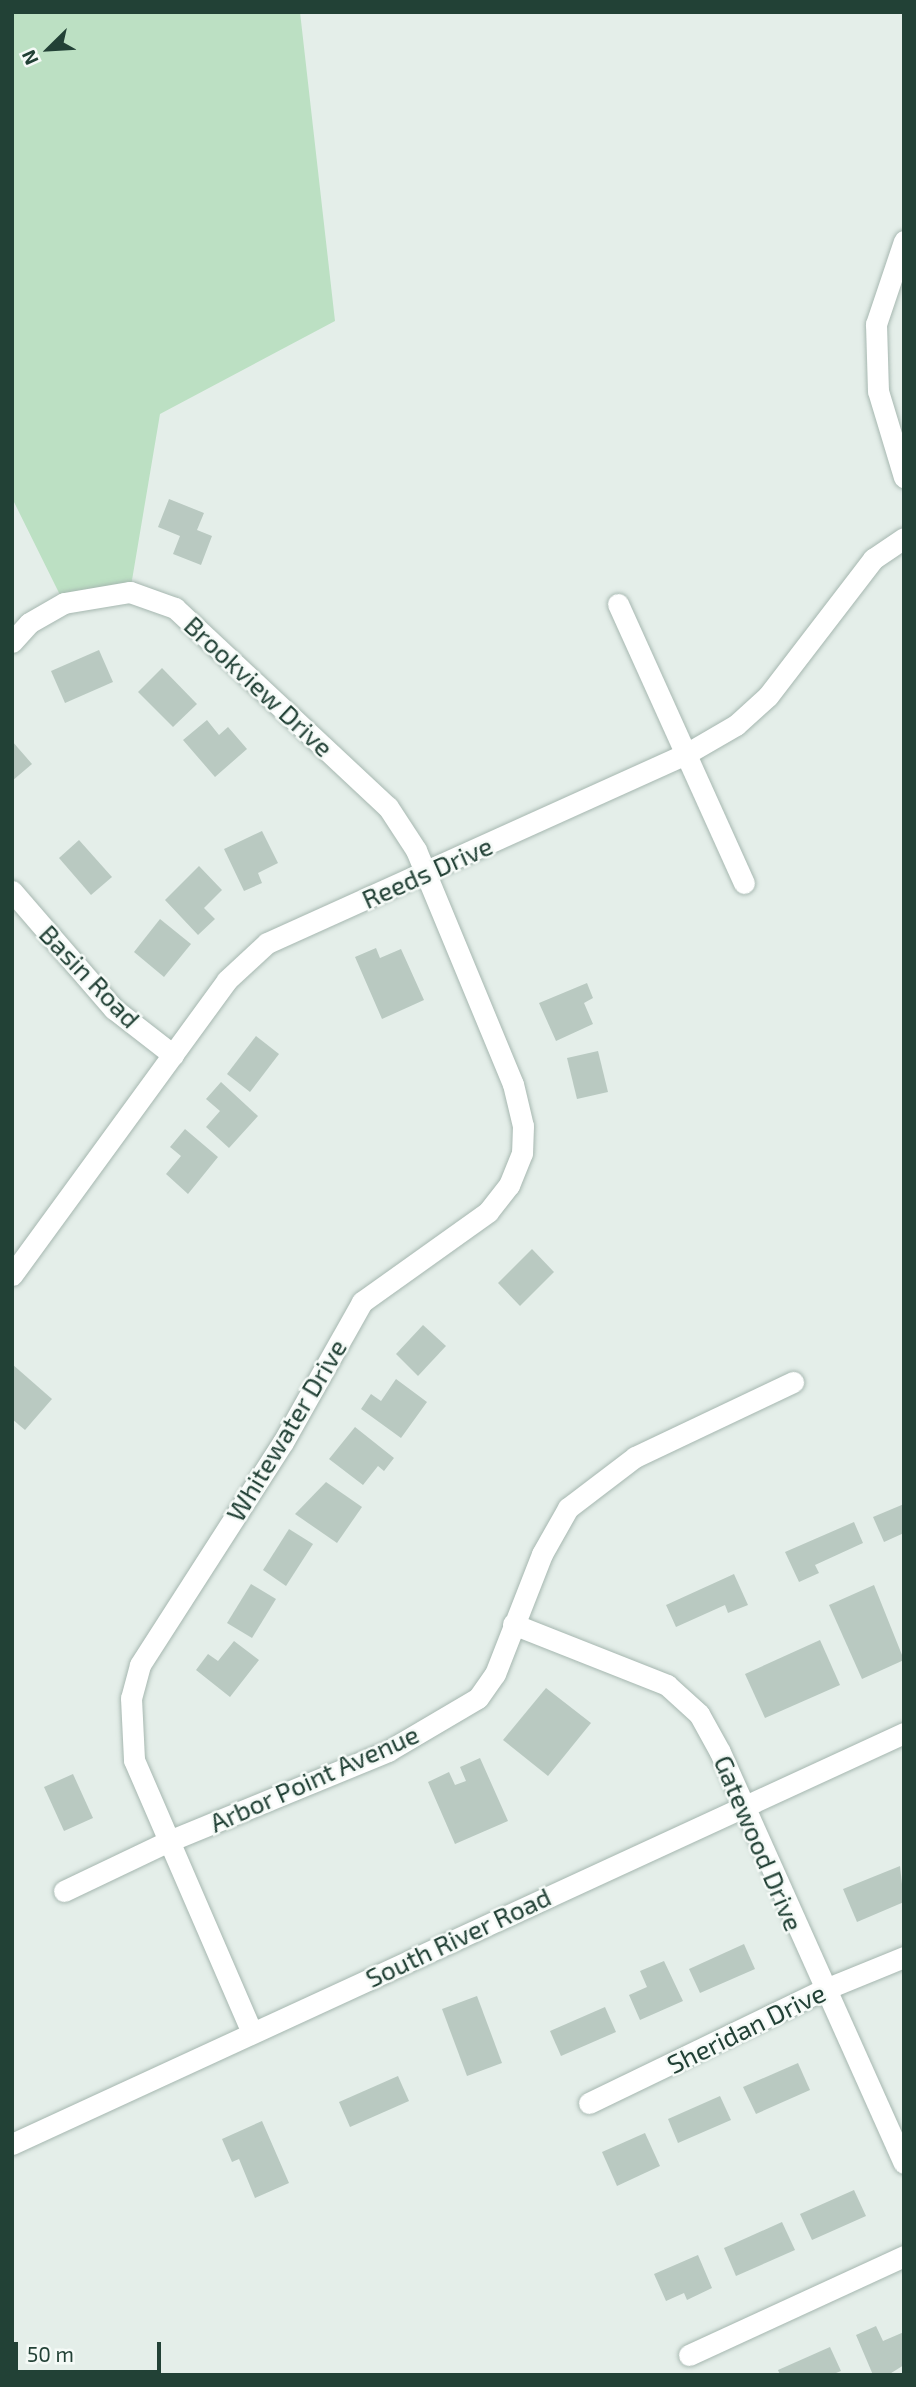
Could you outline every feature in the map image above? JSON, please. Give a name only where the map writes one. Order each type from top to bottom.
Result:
[{"type":"street","points":[[904,241],[876,324],[878,391],[904,477]]},
{"type":"street","name":"Reeds Drive","points":[[12,1275],[227,980],[267,943],[686,754],[736,725],[768,696],[873,559],[904,538]]},
{"type":"street","name":"Brookview Drive","points":[[12,642],[29,623],[64,603],[130,592],[175,608],[388,807],[425,873]]},
{"type":"street","points":[[618,604],[744,883]]},
{"type":"street","name":"Whitewater Drive","points":[[252,2033],[134,1760],[131,1698],[140,1665],[283,1442],[362,1302],[488,1212],[509,1185],[522,1153],[523,1126],[513,1084],[425,873]]},
{"type":"street","name":"Basin Road","points":[[12,891],[114,1009],[173,1055]]},
{"type":"street","name":"Arbor Point Avenue","points":[[64,1891],[169,1841],[387,1751],[478,1698],[495,1674],[542,1554],[568,1508],[635,1457],[793,1382]]},
{"type":"street","name":"Gatewood Drive","points":[[513,1624],[667,1685],[699,1714],[904,2163]]},
{"type":"street","name":"South River Road","points":[[12,2144],[741,1805],[904,1733]]},
{"type":"street","name":"Sheridan Drive","points":[[590,2103],[823,1990],[904,1957]]},
{"type":"street","points":[[689,2355],[904,2256]]},
{"type":"green space","points":[[12,12],[300,12],[335,321],[160,414],[130,592],[64,603],[12,498]]},
{"type":"building","points":[[169,499],[204,513],[197,530],[212,536],[201,565],[173,554],[180,536],[158,527]]},
{"type":"building","points":[[99,650],[113,682],[65,703],[51,671]]},
{"type":"building","points":[[162,668],[197,704],[173,727],[138,692]]},
{"type":"building","points":[[207,720],[219,735],[228,727],[247,749],[215,777],[183,740]]},
{"type":"building","points":[[12,741],[32,764],[12,781]]},
{"type":"building","points":[[262,831],[278,863],[258,873],[262,883],[244,891],[224,849]]},
{"type":"building","points":[[79,840],[112,877],[91,895],[59,858]]},
{"type":"building","points":[[199,866],[222,890],[204,908],[215,919],[198,935],[165,900]]},
{"type":"building","points":[[160,919],[191,944],[164,977],[134,952]]},
{"type":"building","points":[[376,948],[380,958],[401,949],[424,1000],[382,1019],[355,957]]},
{"type":"building","points":[[587,983],[593,998],[584,1003],[593,1024],[556,1041],[539,1003]]},
{"type":"building","points":[[256,1036],[279,1054],[250,1092],[227,1074]]},
{"type":"building","points":[[598,1051],[608,1092],[577,1099],[567,1058]]},
{"type":"building","points":[[221,1082],[258,1116],[229,1148],[206,1127],[220,1111],[206,1099]]},
{"type":"building","points":[[185,1129],[218,1157],[188,1194],[166,1174],[181,1156],[170,1147]]},
{"type":"building","points":[[532,1249],[554,1272],[520,1306],[498,1283]]},
{"type":"building","points":[[423,1325],[446,1346],[418,1376],[396,1354]]},
{"type":"building","points":[[12,1364],[52,1399],[25,1430],[12,1419]]},
{"type":"building","points":[[396,1379],[427,1402],[401,1438],[361,1409],[371,1394],[381,1401]]},
{"type":"building","points":[[355,1427],[394,1458],[384,1471],[378,1466],[363,1485],[329,1459]]},
{"type":"building","points":[[326,1482],[362,1507],[337,1543],[295,1514]]},
{"type":"building","points":[[904,1504],[904,1533],[884,1542],[873,1517]]},
{"type":"building","points":[[854,1522],[863,1543],[815,1565],[819,1573],[799,1582],[785,1552]]},
{"type":"building","points":[[289,1529],[313,1544],[286,1586],[263,1570]]},
{"type":"building","points":[[734,1574],[748,1605],[728,1613],[725,1605],[676,1627],[666,1605]]},
{"type":"building","points":[[251,1584],[276,1599],[252,1638],[227,1623]]},
{"type":"building","points":[[874,1585],[904,1660],[862,1679],[829,1605]]},
{"type":"building","points":[[820,1640],[840,1685],[765,1718],[745,1674]]},
{"type":"building","points":[[234,1641],[259,1660],[230,1697],[196,1670],[208,1654],[218,1661]]},
{"type":"building","points":[[546,1688],[591,1723],[548,1776],[503,1740]]},
{"type":"building","points":[[480,1758],[508,1821],[455,1844],[428,1782],[449,1772],[455,1785],[466,1781],[460,1767]]},
{"type":"building","points":[[73,1774],[93,1818],[64,1831],[44,1787]]},
{"type":"building","points":[[900,1866],[904,1902],[857,1922],[843,1889]]},
{"type":"building","points":[[744,1944],[755,1969],[700,1993],[689,1969]]},
{"type":"building","points":[[664,1961],[683,2001],[640,2020],[629,1995],[647,1987],[640,1971]]},
{"type":"building","points":[[477,1996],[502,2063],[467,2076],[442,2009]]},
{"type":"building","points":[[605,2007],[616,2032],[561,2056],[550,2031]]},
{"type":"building","points":[[798,2063],[810,2090],[756,2114],[743,2087]]},
{"type":"building","points":[[398,2076],[409,2101],[350,2127],[339,2102]]},
{"type":"building","points":[[720,2096],[731,2120],[678,2143],[668,2119]]},
{"type":"building","points":[[262,2121],[289,2183],[255,2198],[239,2159],[232,2162],[222,2139]]},
{"type":"building","points":[[645,2133],[660,2166],[617,2186],[602,2152]]},
{"type":"building","points":[[854,2190],[866,2216],[812,2240],[800,2214]]},
{"type":"building","points":[[782,2222],[795,2250],[736,2276],[724,2248]]},
{"type":"building","points":[[698,2255],[712,2288],[687,2300],[684,2293],[666,2301],[654,2274]]},
{"type":"building","points":[[876,2326],[883,2341],[904,2332],[904,2365],[888,2375],[873,2375],[856,2335]]},
{"type":"building","points":[[830,2347],[841,2371],[831,2375],[780,2375],[778,2370]]}]
